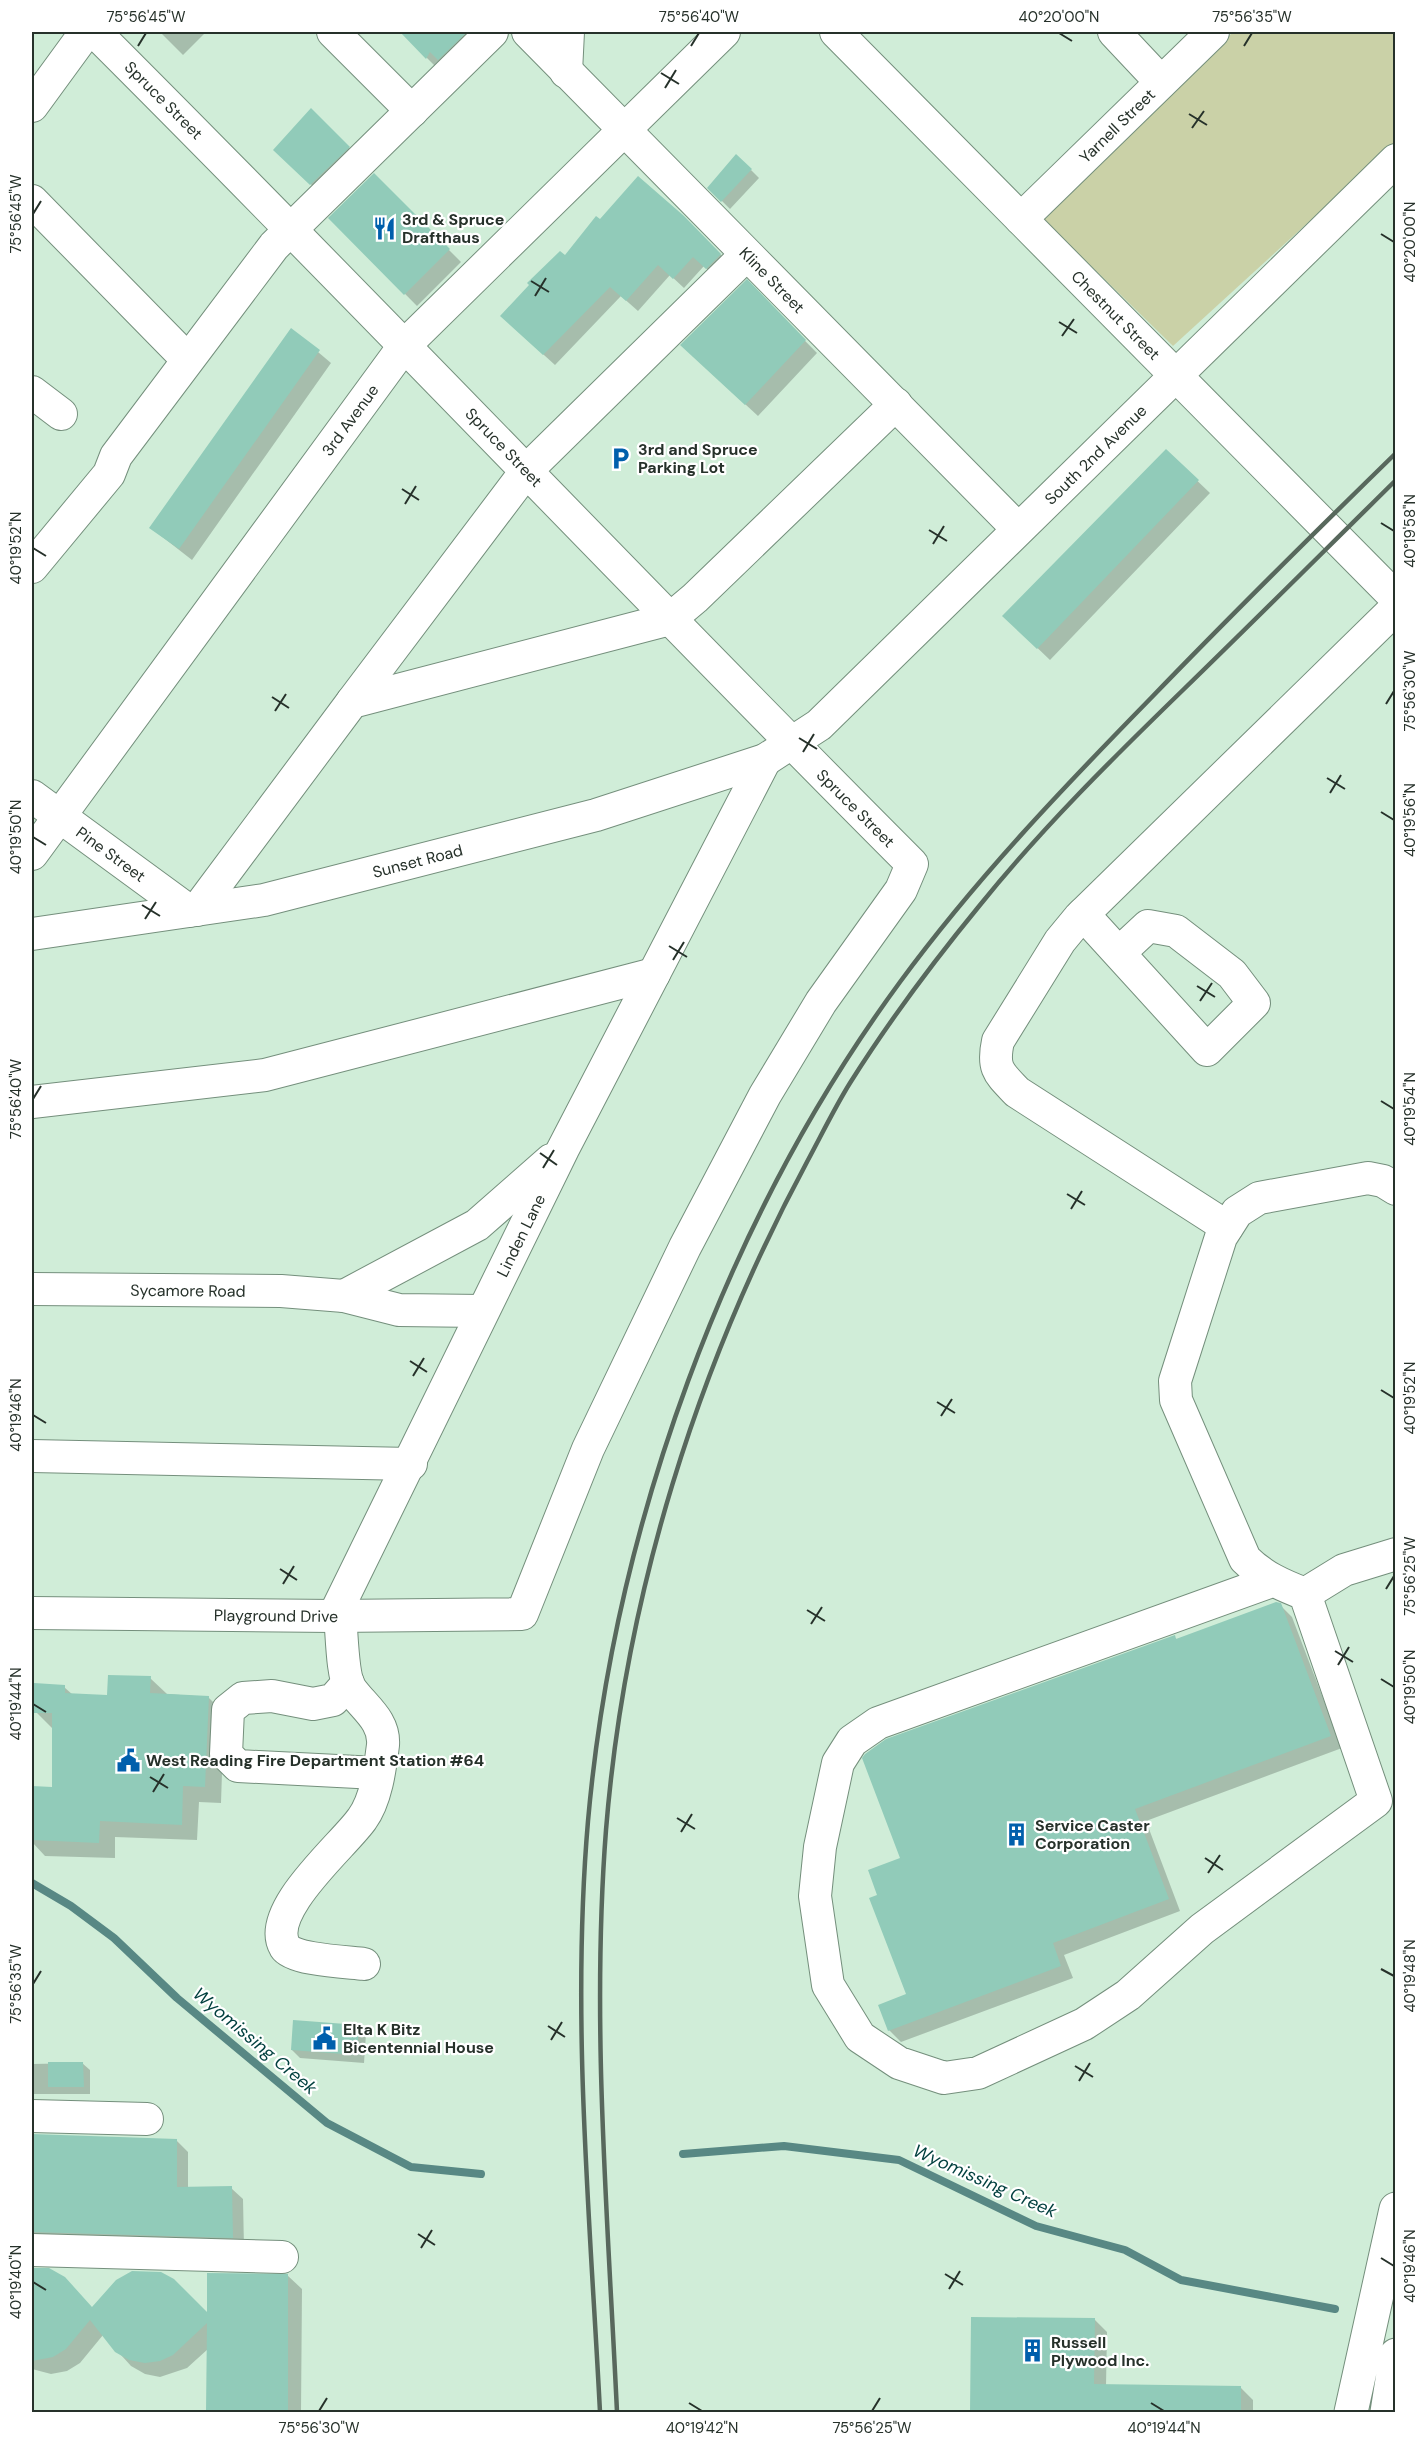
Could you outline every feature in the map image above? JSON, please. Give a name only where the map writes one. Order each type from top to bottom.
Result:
[{"type":"highway","points":[[1350,2412],[1395,2210]]},
{"type":"highway","points":[[1387,2412],[1395,2355]]},
{"type":"street","points":[[32,106],[86,32]]},
{"type":"street","name":"Spruce Street","points":[[95,32],[292,228],[670,619],[912,864],[901,890],[821,1002],[765,1095],[685,1247],[588,1449],[522,1614]]},
{"type":"street","points":[[333,32],[412,111]]},
{"type":"street","points":[[32,567],[109,474],[116,456],[274,246],[492,32]]},
{"type":"street","name":"Kline Street","points":[[528,32],[1018,529]]},
{"type":"street","points":[[566,72],[568,32]]},
{"type":"street","name":"3rd Avenue","points":[[32,854],[404,346],[724,32]]},
{"type":"street","name":"Chestnut Street","points":[[836,32],[1395,598]]},
{"type":"street","points":[[1114,32],[1161,82]]},
{"type":"street","name":"Yarnell Street","points":[[1021,219],[1213,32]]},
{"type":"street","name":"South 2nd Avenue","points":[[792,744],[819,725],[1395,160]]},
{"type":"street","points":[[32,201],[187,359]]},
{"type":"street","points":[[193,910],[526,470],[746,255]]},
{"type":"street","points":[[32,392],[61,414]]},
{"type":"street","points":[[352,702],[670,619],[695,598],[896,404]]},
{"type":"street","points":[[1227,1227],[1017,1092],[997,1071],[994,1059],[998,1041],[1060,941],[1083,914],[1395,608]]},
{"type":"street","name":"Sunset Road","points":[[32,934],[264,900],[596,815],[765,760],[792,744]]},
{"type":"street","name":"Linden Lane","points":[[337,1616],[482,1311],[563,1149],[765,760]]},
{"type":"street","name":"Pine Street","points":[[32,795],[193,910]]},
{"type":"street","points":[[1083,914],[1119,953]]},
{"type":"street","points":[[32,1102],[265,1075],[654,974]]},
{"type":"street","points":[[344,1296],[477,1225],[563,1149]]},
{"type":"street","points":[[1272,1581],[878,1723],[852,1741],[838,1764],[820,1847],[815,1896],[828,1985],[860,2037],[899,2063],[944,2078],[978,2073],[1084,2024],[1128,1995],[1202,1929],[1376,1801],[1305,1594],[1272,1581],[1258,1572],[1245,1559],[1176,1400],[1175,1381],[1221,1237],[1237,1212],[1259,1198],[1368,1178],[1383,1181],[1395,1189]]},
{"type":"street","name":"Sycamore Road","points":[[32,1289],[216,1288],[344,1296],[399,1310],[482,1311]]},
{"type":"street","points":[[32,1456],[411,1464]]},
{"type":"street","points":[[1305,1594],[1344,1570],[1395,1554]]},
{"type":"street","name":"Playground Drive","points":[[32,1613],[337,1616],[522,1614]]},
{"type":"street","points":[[337,1616],[348,1683],[379,1722],[383,1743],[371,1802],[362,1820],[288,1908],[283,1933],[285,1947],[290,1951],[306,1957],[364,1964]]},
{"type":"street","points":[[348,1683],[333,1700],[313,1704],[272,1695],[243,1698],[228,1710],[226,1754],[238,1766],[377,1773]]},
{"type":"street","points":[[32,2116],[147,2119]]},
{"type":"street","points":[[32,2250],[282,2258]]},
{"type":"green space","points":[[1233,32],[1395,32],[1395,143],[1173,346],[1044,220]]},
{"type":"building","points":[[400,32],[467,32],[438,60],[430,52],[426,59]]},
{"type":"building","points":[[311,108],[350,147],[310,185],[273,150]]},
{"type":"building","points":[[736,154],[752,169],[721,202],[707,188]]},
{"type":"building","name":"3rd & Spruce Drafthaus","points":[[374,173],[450,249],[404,295],[328,218]]},
{"type":"building","points":[[638,176],[684,216],[721,254],[706,269],[693,257],[673,279],[658,265],[626,301],[610,287],[543,355],[500,316],[529,285],[527,283],[560,251],[565,255],[596,216],[600,219]]},
{"type":"building","points":[[747,279],[806,340],[745,405],[680,345]]},
{"type":"building","points":[[291,328],[320,350],[179,549],[149,528]]},
{"type":"building","points":[[1166,449],[1199,480],[1037,649],[1002,616]]},
{"type":"building","name":"Service Caster Corporation","points":[[1276,1602],[1281,1603],[1331,1736],[1135,1809],[1169,1899],[1053,1943],[1061,1966],[888,2031],[878,2005],[906,1994],[869,1898],[877,1895],[868,1870],[900,1858],[862,1758],[865,1754],[886,1739],[1175,1635],[1176,1639]]},
{"type":"building","points":[[108,1675],[151,1676],[150,1693],[209,1696],[205,1787],[183,1786],[182,1825],[100,1821],[99,1843],[32,1840],[32,1786],[52,1787],[52,1713],[34,1713],[34,1683],[65,1685],[65,1693],[107,1695]]},
{"type":"building","name":"Elta K Bitz Bicentennial House","points":[[293,2020],[359,2025],[357,2055],[291,2050]]},
{"type":"building","points":[[48,2062],[83,2062],[84,2087],[48,2087]]},
{"type":"building","points":[[32,2134],[177,2139],[177,2187],[232,2186],[233,2238],[32,2232]]},
{"type":"building","points":[[32,2268],[49,2268],[65,2277],[92,2307],[116,2280],[132,2271],[161,2272],[174,2279],[207,2312],[207,2273],[288,2274],[288,2412],[206,2412],[207,2323],[173,2355],[160,2361],[145,2363],[129,2360],[115,2352],[90,2320],[66,2349],[53,2357],[32,2361]]},
{"type":"building","name":"Russell Plywood Inc.","points":[[971,2317],[1095,2318],[1094,2384],[1241,2386],[1241,2412],[970,2412]]},
{"type":"waterway","name":"Wyomissing Creek","points":[[32,1883],[71,1906],[114,1938],[177,1998],[327,2123],[411,2167],[481,2174]]},
{"type":"waterway","name":"Wyomissing Creek","points":[[683,2154],[784,2146],[899,2160],[1036,2226],[1125,2250],[1181,2280],[1335,2309]]},
{"type":"railway","points":[[600,2412],[587,2191],[582,2043],[581,1969],[588,1821],[602,1711],[623,1600],[652,1490],[688,1381],[731,1275],[781,1172],[837,1074],[900,982],[958,907],[1085,766],[1242,605],[1396,453]]},
{"type":"railway","points":[[617,2412],[602,2121],[600,1975],[606,1830],[616,1742],[630,1655],[649,1569],[672,1484],[700,1401],[732,1319],[768,1238],[844,1092],[896,1014],[963,926],[1028,848],[1079,794],[1396,480]]},
{"type":"place","name":"3rd & Spruce Drafthaus","points":[[384,228]]},
{"type":"place","name":"3rd and Spruce Parking Lot","points":[[620,458]]},
{"type":"place","name":"West Reading Fire Department Station #64","points":[[128,1760]]},
{"type":"place","name":"Service Caster Corporation","points":[[1017,1834]]},
{"type":"place","name":"Elta K Bitz Bicentennial House","points":[[325,2038]]},
{"type":"place","name":"Russell Plywood Inc.","points":[[1033,2351]]}]
